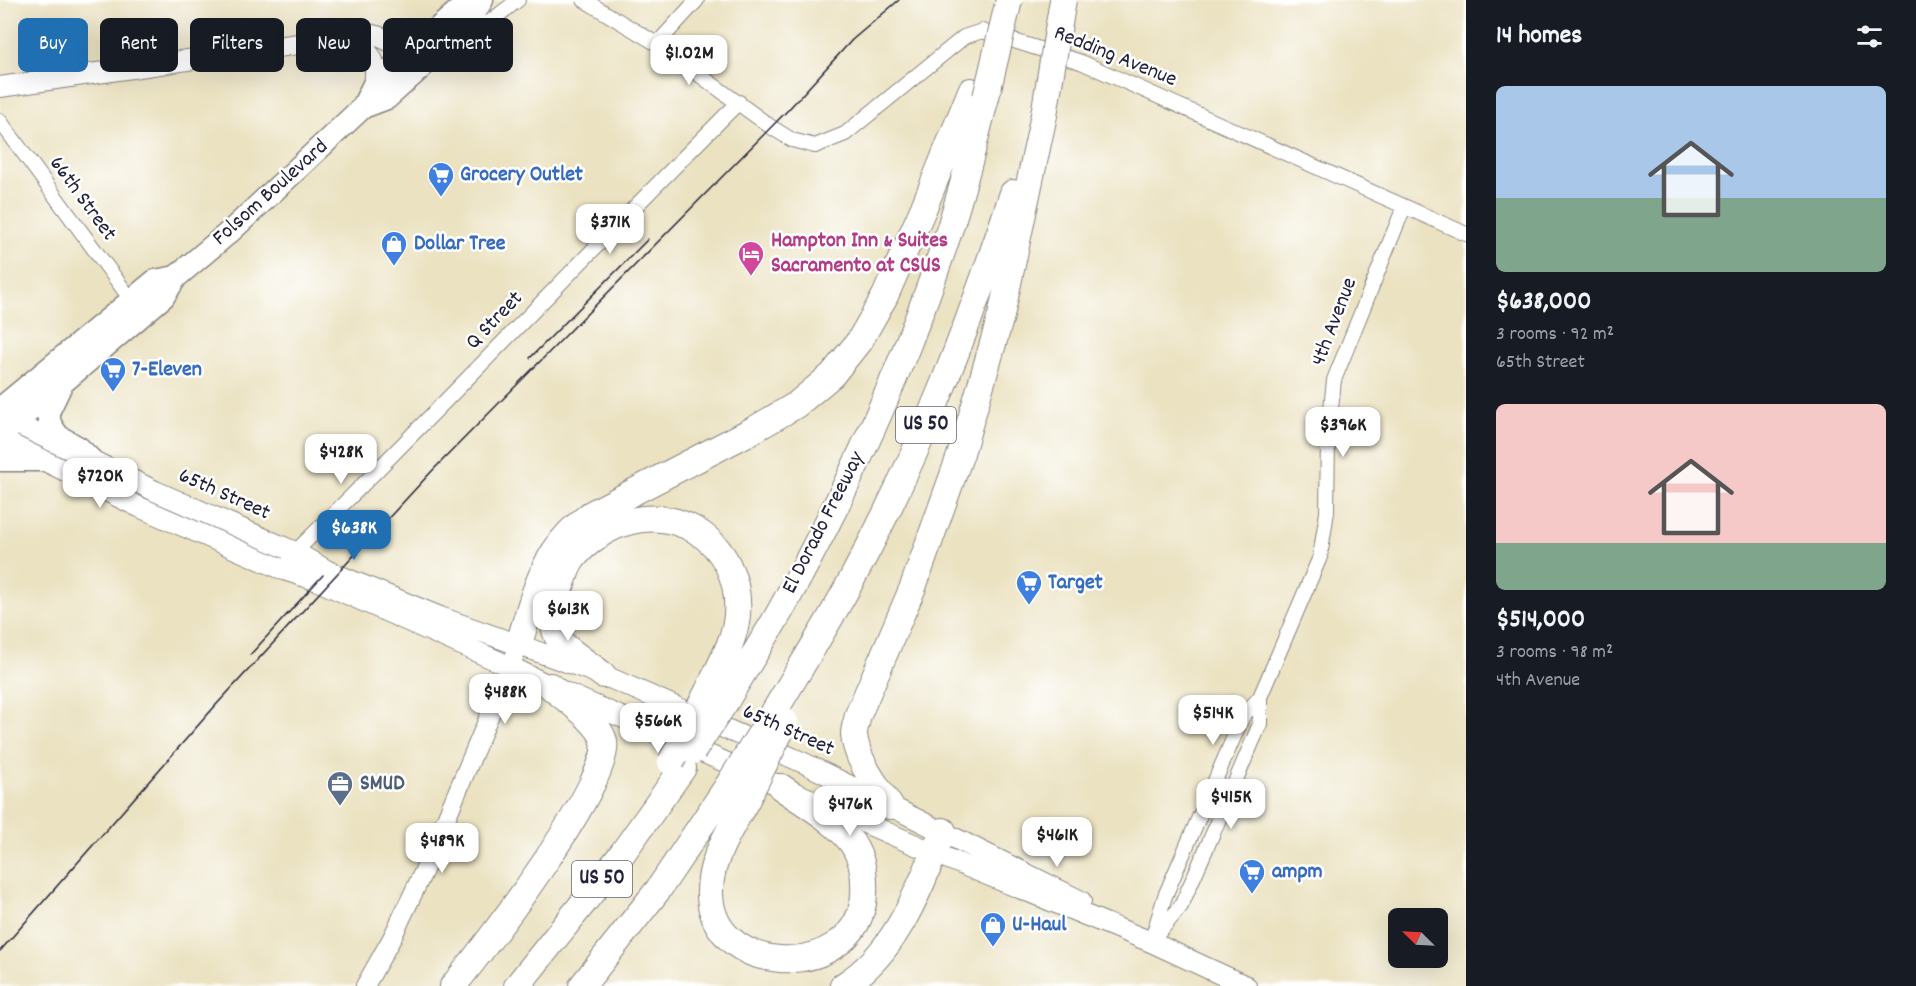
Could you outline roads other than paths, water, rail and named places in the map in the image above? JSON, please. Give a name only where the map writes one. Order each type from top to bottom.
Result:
[{"type":"highway","points":[[515,655],[538,582],[551,556],[569,533],[591,514],[755,429],[796,405],[832,375],[860,340],[885,296],[978,94],[1004,0]]},
{"type":"highway","name":"El Dorado Freeway","points":[[517,986],[619,858],[717,696],[778,615],[850,476],[909,342],[944,245],[963,185],[978,94],[1009,0]]},
{"type":"highway","points":[[890,806],[860,756],[854,733],[858,715],[913,586],[961,453],[1001,316],[1063,0]]},
{"type":"highway","name":"US 50","points":[[582,986],[738,792],[879,527],[945,380],[981,287],[1040,114]]},
{"type":"highway","points":[[603,675],[560,641],[555,629],[553,615],[555,602],[570,563],[593,539],[622,524],[642,519],[675,520],[693,528],[708,540],[721,554],[735,584],[737,603],[735,628],[717,696]]},
{"type":"highway","points":[[453,986],[510,912],[571,821],[603,759],[605,744],[602,734],[595,725],[550,686]]},
{"type":"highway","points":[[738,792],[711,879],[711,904],[717,921],[730,941],[747,956],[758,962],[787,969],[804,968],[821,963],[836,953],[855,930],[863,902],[863,867],[846,835],[781,787]]},
{"type":"highway","points":[[843,986],[879,955],[902,923],[938,842]]},
{"type":"main road","name":"Folsom Boulevard","points":[[450,18],[458,11],[482,0]]},
{"type":"main road","name":"Folsom Boulevard","points":[[3,424],[62,383],[163,297],[176,277],[233,229],[363,107],[465,28],[482,0]]},
{"type":"main road","points":[[0,87],[296,44]]},
{"type":"main road","points":[[371,56],[381,91]]},
{"type":"main road","name":"Folsom Boulevard","points":[[381,91],[395,72]]},
{"type":"main road","name":"Folsom Boulevard","points":[[3,424],[155,281],[176,277]]},
{"type":"main road","points":[[62,383],[48,412],[50,424],[58,436],[79,448],[94,463]]},
{"type":"main road","name":"65th Street","points":[[3,424],[41,460],[139,507],[284,570],[515,655],[603,675],[804,763],[890,806],[938,842]]},
{"type":"main road","name":"65th Street","points":[[3,424],[295,552],[328,571],[440,617],[515,655],[550,686],[781,787],[938,842],[1246,986]]},
{"type":"main road","points":[[0,459],[41,460]]},
{"type":"street","points":[[381,91],[431,68],[518,0]]},
{"type":"street","name":"Redding Avenue","points":[[584,0],[657,44],[792,140],[816,146],[845,134],[964,37],[982,30],[1081,62],[1466,234]]},
{"type":"street","points":[[657,44],[697,0]]},
{"type":"street","name":"Q Street","points":[[284,570],[295,552],[410,439],[739,102]]},
{"type":"street","name":"66th Street","points":[[0,121],[132,301]]},
{"type":"street","name":"4th Avenue","points":[[1151,942],[1181,906],[1260,724],[1260,697],[1320,558],[1327,512],[1328,437],[1334,380],[1404,207]]},
{"type":"street","points":[[365,986],[392,938],[426,866],[515,655]]},
{"type":"tram line","points":[[0,951],[216,705],[432,471],[788,110],[852,40],[899,0]]},
{"type":"tram line","points":[[530,358],[648,239]]},
{"type":"tram line","points":[[250,655],[323,575]]},
{"type":"place","name":"Grocery Outlet","points":[[441,198]]},
{"type":"place","name":"Dollar Tree","points":[[394,267]]},
{"type":"place","name":"Hampton Inn & Suites Sacramento at CSUS","points":[[751,277]]},
{"type":"place","name":"7-Eleven","points":[[113,393]]},
{"type":"place","name":"Target","points":[[1029,606]]},
{"type":"place","name":"SMUD","points":[[340,807]]},
{"type":"place","name":"ampm","points":[[1252,895]]},
{"type":"place","name":"U-Haul","points":[[993,948]]}]
